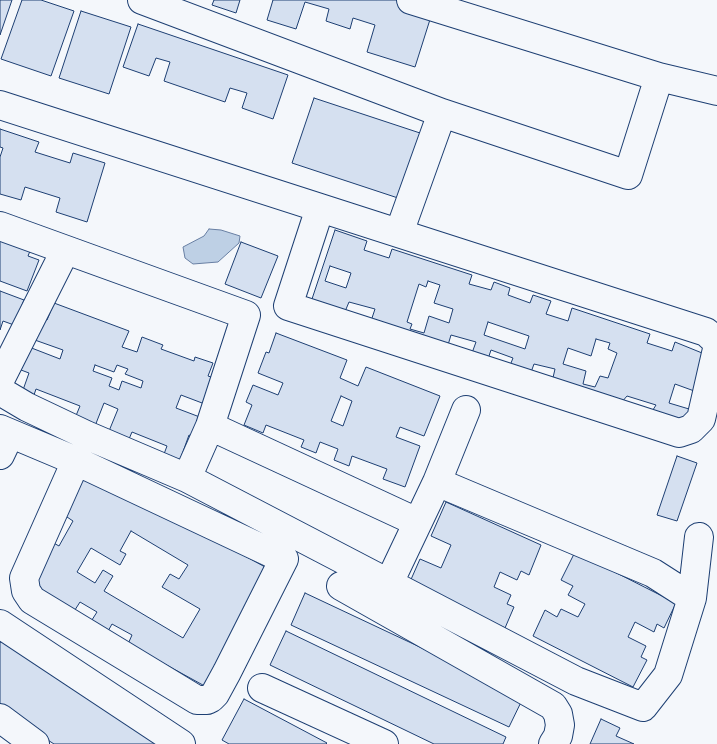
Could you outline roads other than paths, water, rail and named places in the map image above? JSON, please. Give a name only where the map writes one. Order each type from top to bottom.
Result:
[{"type":"street","points":[[142,0],[442,113],[628,175],[659,77]]},
{"type":"street","points":[[411,0],[659,77],[717,91]]},
{"type":"street","points":[[0,105],[706,332],[717,342]]},
{"type":"street","points":[[398,233],[442,113]]},
{"type":"street","points":[[320,208],[288,306],[678,433],[691,430],[701,419],[706,404],[717,349]]},
{"type":"street","points":[[0,226],[246,315],[210,426],[187,478]]},
{"type":"street","points":[[0,380],[7,351],[65,251]]},
{"type":"street","points":[[0,391],[27,407],[86,435],[187,478],[576,681],[643,707],[668,675],[692,598],[699,537]]},
{"type":"street","points":[[389,583],[437,482],[466,410]]},
{"type":"street","points":[[210,426],[418,522]]},
{"type":"street","points":[[3,439],[76,461],[284,559],[227,672],[211,698],[197,700],[32,600],[26,591],[24,578],[76,461]]},
{"type":"street","points":[[437,482],[653,573],[692,598]]},
{"type":"street","points":[[341,586],[553,706],[558,714],[560,725],[554,744]]},
{"type":"street","points":[[0,624],[181,744]]},
{"type":"street","points":[[262,688],[384,744]]},
{"type":"street","points":[[0,718],[35,744]]},
{"type":"water","points":[[209,229],[221,230],[240,236],[239,243],[218,262],[193,264],[185,258],[183,247],[204,236]]}]
